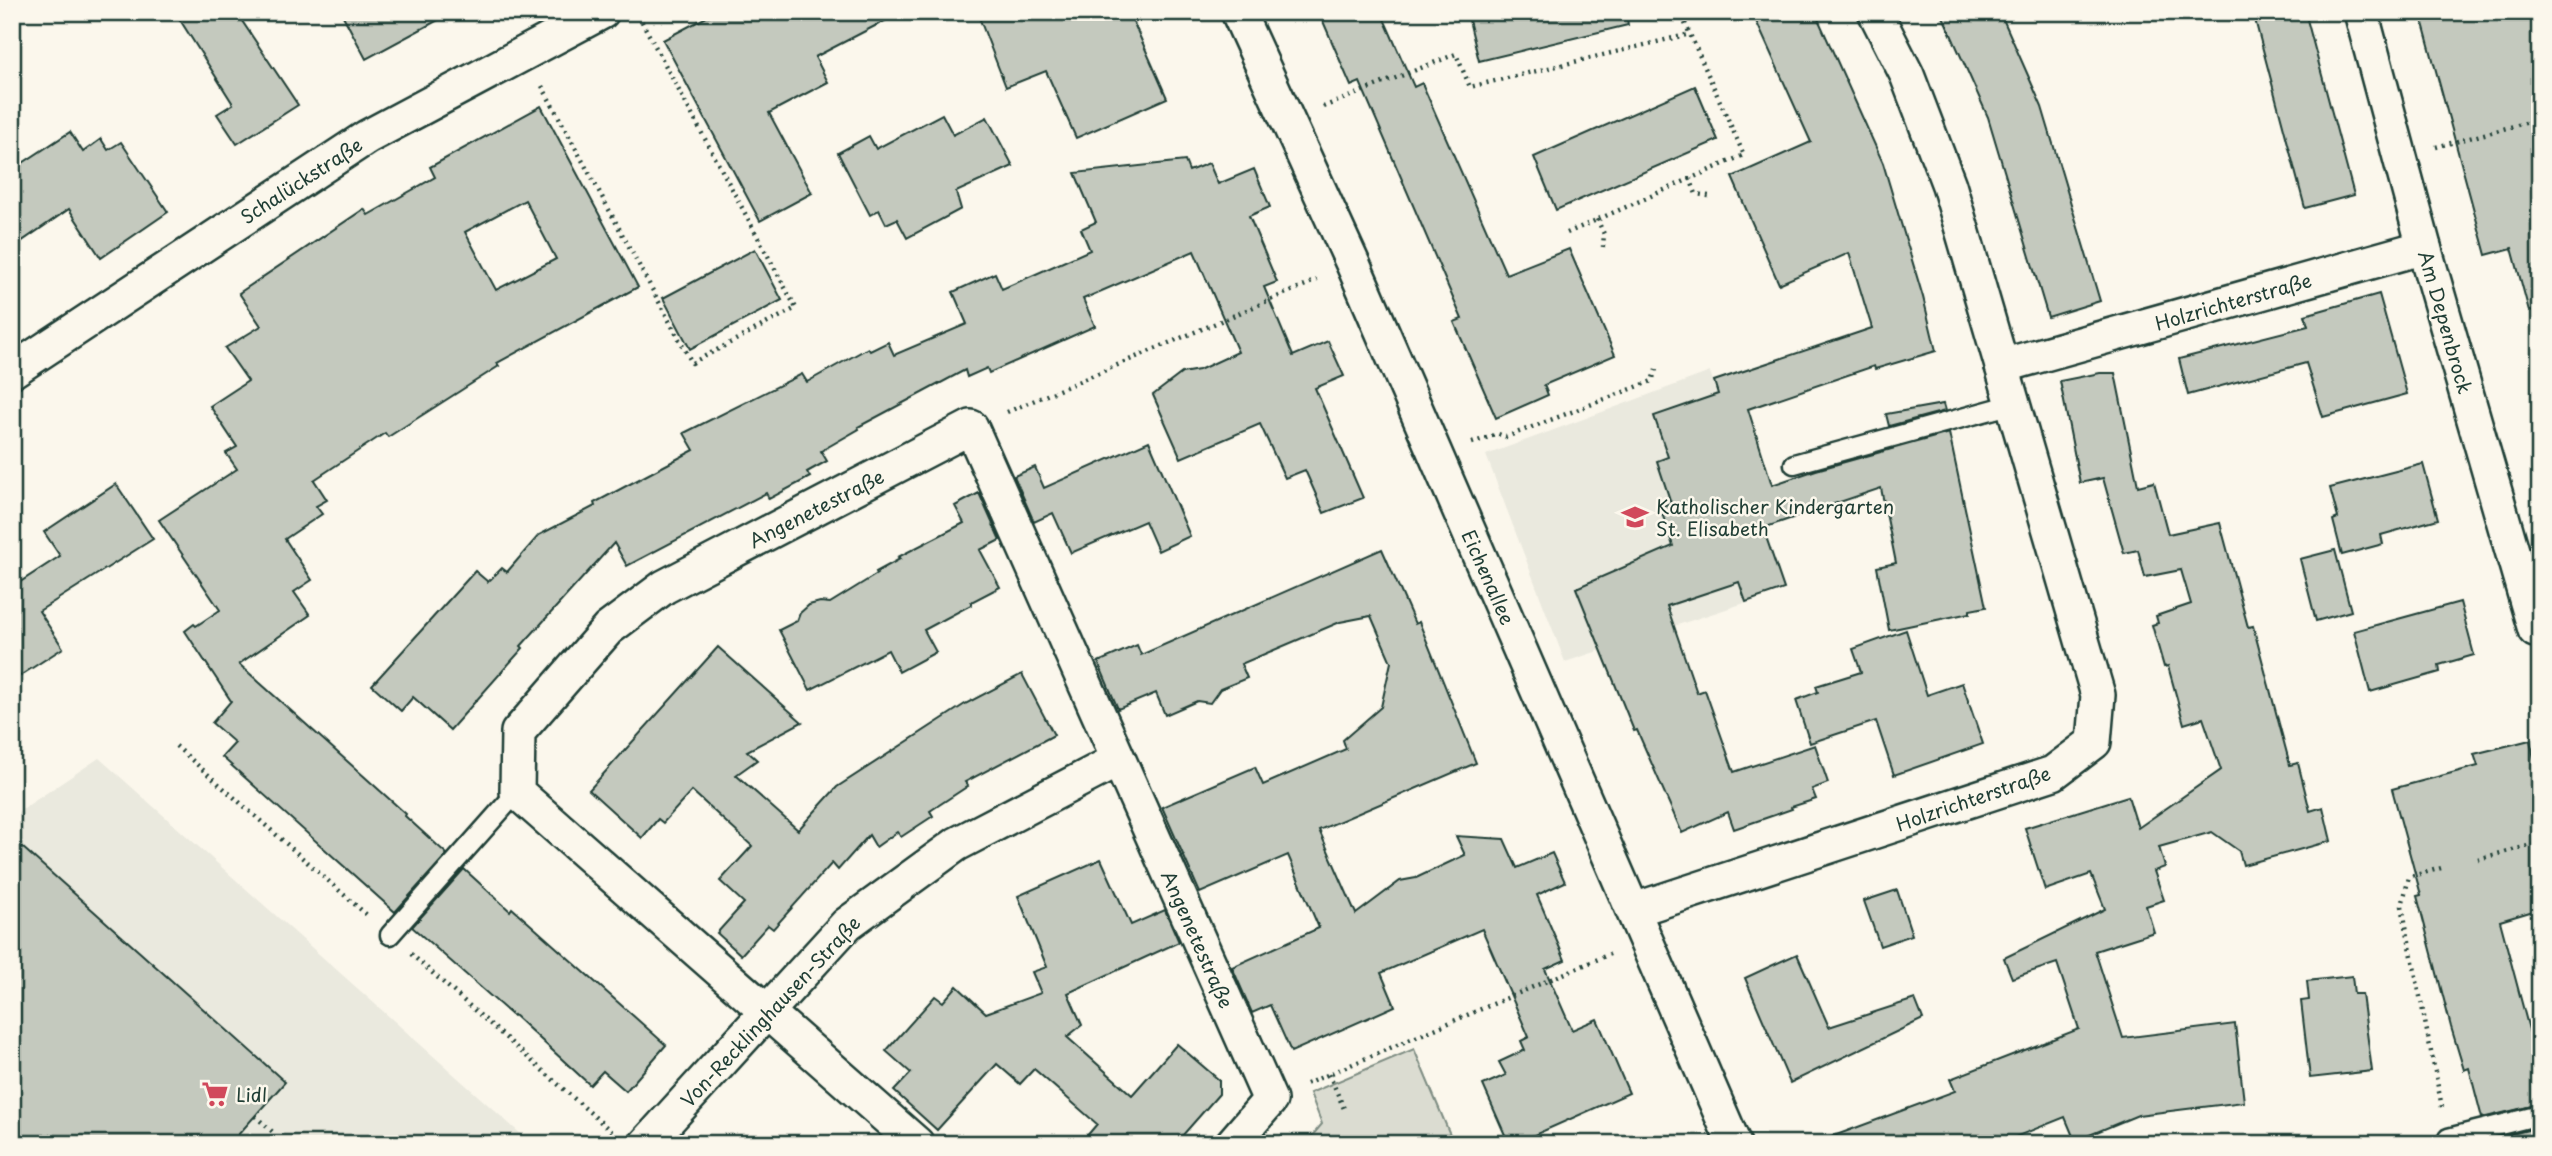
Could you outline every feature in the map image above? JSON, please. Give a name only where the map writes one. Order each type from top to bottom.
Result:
[{"type":"street","name":"Schalückstraße","points":[[12,371],[367,136],[602,12]]},
{"type":"street","name":"Eichenallee","points":[[1238,12],[1353,264],[1734,1144]]},
{"type":"street","name":"Holzrichterstraße","points":[[1640,924],[2053,773],[2094,742],[2098,695],[1949,185],[1907,75],[1875,12]]},
{"type":"street","name":"Am Depenbrock","points":[[2361,12],[2424,247],[2535,630]]},
{"type":"street","name":"Holzrichterstraße","points":[[2001,366],[2424,247]]},
{"type":"street","name":"Angenetestraße","points":[[517,792],[518,733],[608,629],[664,587],[971,427],[1270,1100]]},
{"type":"street","name":"Von-Recklinghausen-Straße","points":[[646,1144],[847,924],[957,844],[1118,760]]},
{"type":"street","points":[[517,792],[917,1144]]},
{"type":"street","points":[[1232,1144],[1270,1100]]},
{"type":"lane","points":[[1794,464],[2013,404]]},
{"type":"lane","points":[[390,935],[517,792]]},
{"type":"lane","points":[[2449,1141],[2540,1115]]},
{"type":"path","points":[[525,54],[692,363],[796,308],[637,12]]},
{"type":"path","points":[[1567,233],[1744,155],[1680,12]]},
{"type":"path","points":[[1288,121],[1455,54],[1470,87],[1690,34]]},
{"type":"path","points":[[2400,157],[2540,118]]},
{"type":"path","points":[[1690,178],[1696,194],[1709,196]]},
{"type":"path","points":[[1597,219],[1604,234],[1603,247]]},
{"type":"path","points":[[971,427],[1353,264]]},
{"type":"path","points":[[1437,456],[1499,434],[1506,437],[1652,381],[1657,366]]},
{"type":"path","points":[[2479,859],[2540,843]]},
{"type":"path","points":[[2445,867],[2409,877],[2402,906],[2449,1141]]},
{"type":"path","points":[[1270,1100],[1640,924]]},
{"type":"path","points":[[1329,1074],[1345,1111]]},
{"type":"path","points":[[255,1116],[275,1135]]},
{"type":"shaded area","name":"Katholischer Kindergarten St. Elisabeth","points":[[1710,372],[1784,590],[1565,662],[1486,455]]},
{"type":"shaded area","points":[[99,758],[532,1144],[12,1144],[12,816]]},
{"type":"shaded area","points":[[1414,1049],[1454,1144],[1305,1144],[1322,1124],[1310,1093]]},
{"type":"building","points":[[175,12],[236,12],[298,105],[237,144],[217,114],[233,104]]},
{"type":"building","points":[[341,12],[453,12],[366,59]]},
{"type":"building","points":[[716,12],[902,12],[815,57],[828,82],[769,113],[812,193],[760,221],[663,40]]},
{"type":"building","points":[[977,12],[1129,12],[1167,98],[1076,138],[1046,71],[1006,87]]},
{"type":"building","points":[[1319,12],[1381,12],[1414,87],[1422,83],[1506,274],[1569,249],[1615,355],[1544,385],[1548,395],[1496,418],[1454,322],[1462,319],[1360,82],[1351,86]]},
{"type":"building","points":[[1467,12],[1626,12],[1628,25],[1479,61]]},
{"type":"building","points":[[1752,12],[1815,12],[1883,163],[1923,297],[1936,351],[1875,369],[1874,366],[1748,409],[1772,485],[1949,433],[1986,607],[1970,610],[1970,613],[1889,630],[1877,567],[1896,563],[1881,488],[1763,528],[1784,589],[1746,602],[1739,582],[1667,606],[1697,693],[1705,690],[1734,772],[1815,745],[1828,783],[1812,789],[1816,799],[1734,829],[1728,812],[1682,833],[1637,730],[1634,731],[1576,588],[1673,546],[1660,507],[1671,503],[1657,461],[1668,457],[1654,416],[1718,394],[1714,381],[1872,328],[1849,253],[1779,284],[1732,177],[1811,142]]},
{"type":"building","points":[[1941,12],[2000,12],[2042,107],[2100,301],[2048,317],[1988,117]]},
{"type":"building","points":[[2253,12],[2305,12],[2354,195],[2305,208]]},
{"type":"building","points":[[2420,12],[2534,12],[2540,33],[2540,310],[2529,311],[2512,248],[2486,255]]},
{"type":"building","points":[[1695,86],[1718,140],[1556,210],[1534,157]]},
{"type":"building","points":[[541,106],[638,287],[497,363],[499,366],[388,437],[385,433],[314,480],[327,500],[316,506],[322,514],[285,539],[312,580],[294,592],[310,615],[239,664],[447,854],[395,912],[222,757],[235,743],[212,723],[231,701],[185,631],[220,610],[159,520],[237,469],[226,453],[237,447],[210,406],[248,381],[225,348],[261,326],[239,293],[364,209],[368,215],[435,177],[430,167]],"holes":[[[525,200],[556,259],[496,290],[465,232]]]},
{"type":"building","points":[[942,114],[953,135],[987,117],[1013,166],[956,192],[961,209],[907,238],[897,219],[886,224],[879,210],[870,215],[838,153],[869,136],[876,149]]},
{"type":"building","points":[[70,132],[83,152],[101,139],[108,150],[121,142],[168,212],[101,258],[69,209],[12,248],[12,170]]},
{"type":"building","points":[[1185,161],[1189,171],[1209,163],[1218,184],[1254,169],[1270,207],[1249,216],[1277,282],[1264,287],[1293,356],[1328,341],[1344,376],[1315,388],[1363,498],[1324,513],[1305,470],[1285,478],[1260,424],[1181,458],[1153,395],[1182,373],[1199,370],[1238,352],[1194,251],[1083,299],[1095,326],[989,373],[987,368],[967,377],[965,370],[858,427],[859,429],[821,451],[827,461],[807,472],[810,477],[769,499],[766,493],[627,566],[614,543],[450,730],[413,697],[401,711],[372,685],[475,571],[488,582],[502,568],[507,572],[539,535],[694,450],[684,433],[802,374],[807,382],[868,348],[870,351],[888,342],[894,355],[967,324],[953,292],[995,273],[1002,289],[1090,250],[1081,229],[1096,222],[1075,173]]},
{"type":"building","points":[[755,249],[782,300],[690,349],[663,298]]},
{"type":"building","points":[[2379,294],[2407,394],[2323,417],[2306,363],[2188,395],[2179,359],[2308,326],[2305,315]]},
{"type":"building","points":[[2100,373],[2115,373],[2138,486],[2154,482],[2168,534],[2220,523],[2248,627],[2253,626],[2290,765],[2298,763],[2310,811],[2323,807],[2331,841],[2243,865],[2239,851],[2212,832],[2159,847],[2165,867],[2154,871],[2164,900],[2146,906],[2154,932],[2095,951],[2123,1038],[2235,1024],[2244,1102],[2138,1115],[2075,1141],[2065,1117],[1998,1144],[1823,1144],[1823,1140],[1955,1091],[1950,1079],[2079,1029],[2057,963],[2012,978],[2004,958],[2105,909],[2091,874],[2045,890],[2025,828],[2128,796],[2138,828],[2221,770],[2203,718],[2184,724],[2168,666],[2164,667],[2152,625],[2158,623],[2156,616],[2191,604],[2181,570],[2145,577],[2138,550],[2124,553],[2103,478],[2080,483],[2060,381]]},
{"type":"building","points":[[1943,404],[1945,411],[1889,426],[1886,414]]},
{"type":"building","points":[[1149,441],[1190,536],[1158,551],[1145,521],[1071,553],[1053,513],[1034,522],[1014,476],[1035,467],[1044,488]]},
{"type":"building","points":[[2423,464],[2438,519],[2381,535],[2383,544],[2342,555],[2333,520],[2338,518],[2330,488]]},
{"type":"building","points":[[116,484],[153,539],[39,611],[63,648],[12,681],[12,570],[20,582],[60,556],[44,532]]},
{"type":"building","points":[[979,493],[1000,540],[980,550],[1000,587],[924,630],[936,652],[899,672],[888,650],[810,690],[779,630],[797,621],[800,613],[809,605],[830,603],[900,559],[898,557],[964,523],[955,506]]},
{"type":"building","points":[[1382,549],[1415,624],[1419,622],[1476,763],[1319,830],[1356,914],[1400,881],[1416,878],[1465,855],[1456,836],[1504,839],[1517,868],[1552,853],[1565,882],[1537,895],[1565,960],[1545,969],[1572,1030],[1597,1019],[1629,1093],[1514,1144],[1509,1144],[1483,1085],[1506,1075],[1499,1062],[1525,1050],[1521,1041],[1529,1037],[1482,929],[1381,973],[1395,1006],[1291,1052],[1270,1005],[1252,1013],[1232,967],[1319,928],[1288,855],[1200,893],[1162,807],[1255,767],[1263,785],[1346,749],[1343,740],[1381,707],[1391,662],[1371,616],[1340,622],[1241,664],[1247,678],[1220,689],[1210,703],[1197,701],[1165,715],[1156,693],[1118,709],[1098,662],[1137,645],[1141,655]]},
{"type":"building","points":[[2335,550],[2351,611],[2316,621],[2300,559]]},
{"type":"building","points":[[2460,602],[2474,655],[2439,665],[2440,672],[2370,692],[2354,631]]},
{"type":"building","points":[[1906,630],[1927,695],[1962,683],[1983,744],[1894,775],[1876,721],[1810,743],[1796,700],[1818,692],[1816,686],[1861,672],[1853,649]]},
{"type":"building","points":[[718,647],[802,722],[747,751],[757,760],[736,775],[798,830],[837,787],[965,704],[1022,674],[1054,735],[965,782],[968,786],[930,811],[933,816],[901,837],[897,832],[876,847],[869,835],[838,870],[832,863],[773,929],[768,925],[741,955],[717,933],[744,903],[720,881],[752,846],[692,791],[663,823],[658,819],[642,838],[589,790]]},
{"type":"building","points":[[2530,740],[2534,758],[2540,756],[2540,909],[2500,921],[2535,1052],[2540,1050],[2540,1104],[2482,1118],[2469,1068],[2464,1070],[2451,1027],[2417,896],[2421,895],[2392,789],[2478,766],[2474,754]]},
{"type":"building","points":[[12,838],[285,1082],[230,1144],[12,1144]]},
{"type":"building","points":[[1101,859],[1131,925],[1165,910],[1179,942],[1068,993],[1082,1025],[1067,1037],[1132,1095],[1177,1044],[1219,1080],[1219,1094],[1175,1144],[1080,1144],[1097,1124],[1034,1069],[1020,1084],[997,1064],[937,1130],[894,1091],[911,1073],[886,1051],[935,996],[943,1002],[957,986],[986,1013],[1041,993],[1032,972],[1047,967],[1018,896]]},
{"type":"building","points":[[464,869],[510,911],[512,908],[666,1045],[626,1091],[603,1071],[590,1085],[412,927]]},
{"type":"building","points":[[1897,890],[1912,935],[1880,946],[1864,901]]},
{"type":"building","points":[[1797,954],[1829,1027],[1915,999],[1923,1019],[1790,1083],[1745,978]]},
{"type":"building","points":[[2352,976],[2354,994],[2362,994],[2372,1071],[2310,1078],[2301,1001],[2309,1000],[2307,981]]},
{"type":"building","points":[[2540,1127],[2540,1144],[2490,1144],[2488,1140]]},
{"type":"place","name":"Katholischer Kindergarten St. Elisabeth","points":[[1635,517]]},
{"type":"place","name":"Lidl","points":[[215,1094]]}]
